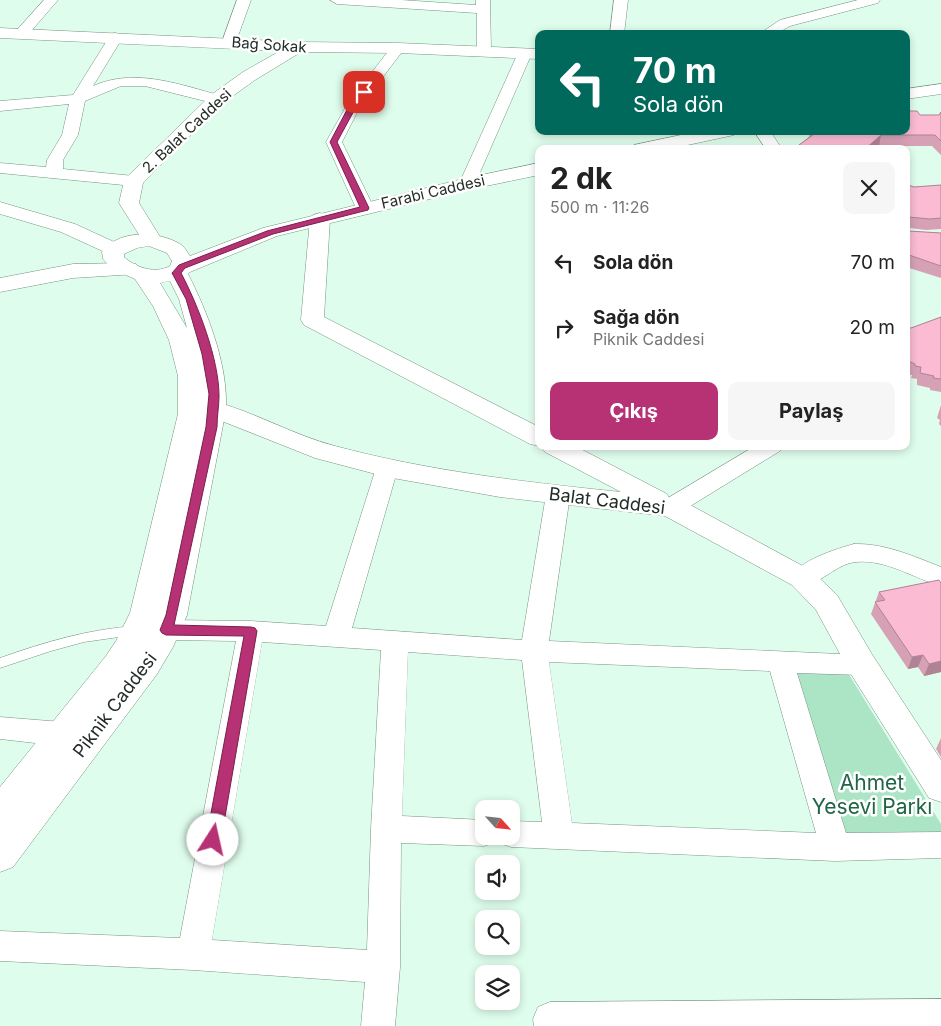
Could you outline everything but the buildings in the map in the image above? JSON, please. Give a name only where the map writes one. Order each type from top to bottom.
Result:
[{"type":"street","points":[[21,34],[51,0]]},
{"type":"street","points":[[229,42],[244,0]]},
{"type":"street","points":[[337,0],[483,4],[484,51]]},
{"type":"street","points":[[618,30],[622,0]]},
{"type":"street","points":[[773,30],[785,23],[872,0]]},
{"type":"street","name":"Bağ Sokak","points":[[0,34],[116,37],[298,47],[398,48],[532,53]]},
{"type":"street","points":[[54,173],[55,160],[70,135],[78,99],[116,37]]},
{"type":"street","name":"2. Balat Caddesi","points":[[144,240],[129,203],[134,181],[217,99],[250,76],[298,47]]},
{"type":"street","points":[[365,208],[334,142],[353,106],[398,48]]},
{"type":"street","points":[[467,184],[532,53]]},
{"type":"street","points":[[0,106],[78,99],[120,82],[145,82],[217,99]]},
{"type":"street","points":[[910,93],[941,89]]},
{"type":"street","points":[[660,145],[709,135]]},
{"type":"street","points":[[0,168],[134,181]]},
{"type":"street","name":"Farabi Caddesi","points":[[0,285],[125,262],[158,276],[178,263],[270,232],[467,184],[535,170]]},
{"type":"street","points":[[0,208],[68,228],[144,240],[178,263]]},
{"type":"street","points":[[320,219],[312,320],[535,436]]},
{"type":"street","points":[[68,228],[102,245],[125,262]]},
{"type":"street","points":[[125,262],[122,245],[144,240]]},
{"type":"street","name":"Piknik Caddesi","points":[[0,813],[117,665],[146,614],[189,423],[193,387],[188,359],[161,299],[125,262]]},
{"type":"street","name":"Piknik Caddesi","points":[[0,856],[146,665],[166,630],[174,606],[214,410],[210,365],[178,263]]},
{"type":"street","name":"Balat Caddesi","points":[[214,410],[324,452],[387,468],[500,488],[671,507],[802,578],[827,603],[862,665],[941,788]]},
{"type":"street","points":[[562,450],[671,507],[765,450]]},
{"type":"street","points":[[336,637],[387,468]]},
{"type":"street","points":[[558,495],[534,651],[559,836]]},
{"type":"street","points":[[802,578],[847,554],[856,552],[880,555],[941,577]]},
{"type":"street","points":[[166,630],[251,631],[534,651],[862,665]]},
{"type":"street","points":[[193,954],[251,631]]},
{"type":"street","points":[[378,1026],[395,641]]},
{"type":"street","points":[[781,663],[835,847]]},
{"type":"street","points":[[0,728],[62,734]]},
{"type":"street","points":[[386,829],[475,833]]},
{"type":"street","points":[[520,834],[835,847],[941,845]]},
{"type":"street","points":[[0,946],[193,954],[382,966]]},
{"type":"street","points":[[550,1022],[941,1016]]},
{"type":"lane","points":[[0,663],[73,639],[98,634],[138,631]]},
{"type":"green space","name":"Ahmet Yesevi Parkı","points":[[789,669],[848,673],[941,824],[941,837],[841,841]]},
{"type":"route","points":[[213,840],[251,631],[166,630],[172,615],[214,410],[213,380],[210,365],[190,299],[177,273],[182,266],[270,232],[365,208],[334,142],[353,106],[364,92]]}]
